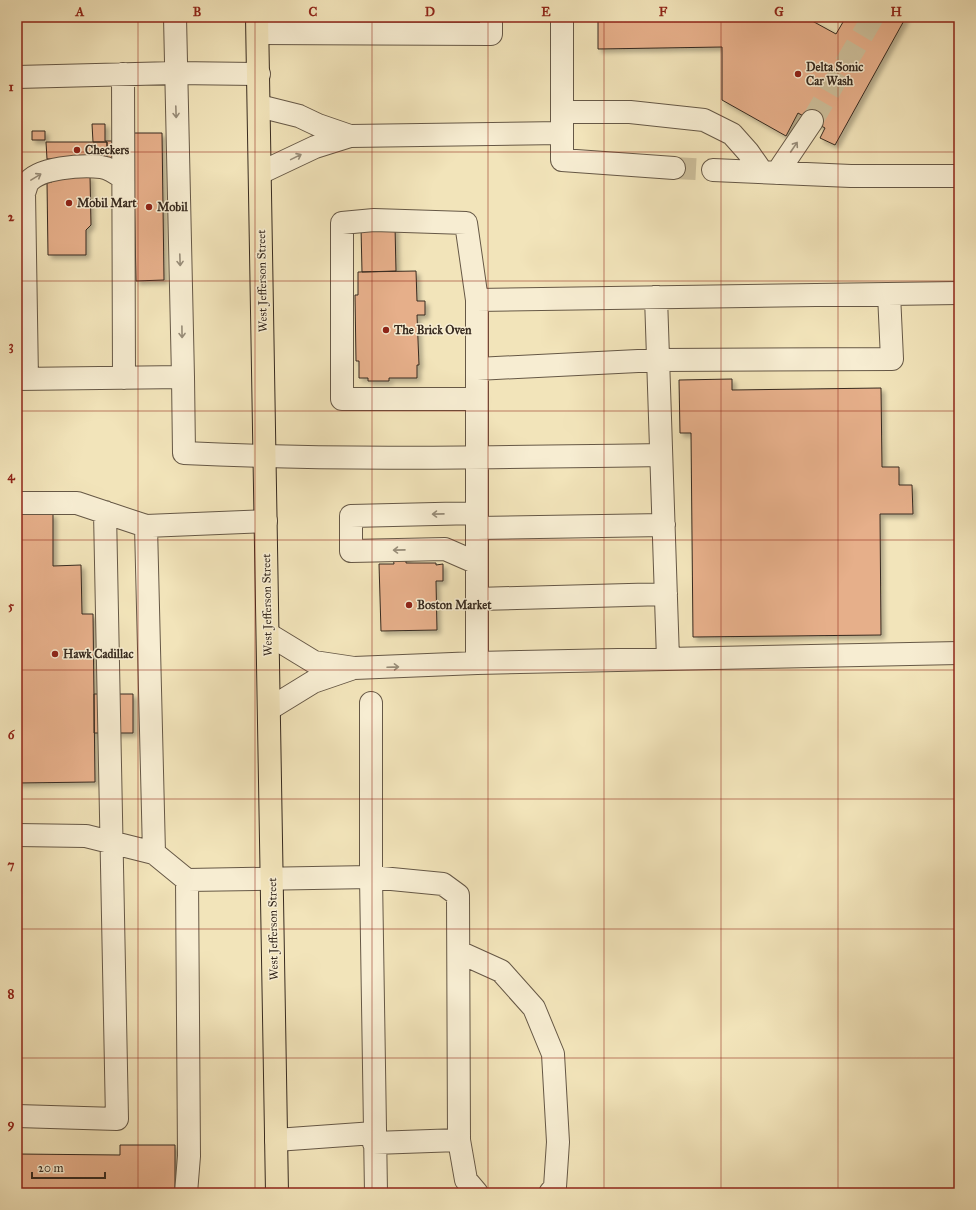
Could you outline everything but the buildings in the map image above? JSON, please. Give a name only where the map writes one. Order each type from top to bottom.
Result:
[{"type":"main road","name":"West Jefferson Street","points":[[257,25],[277,1193]]},
{"type":"lane","points":[[175,17],[184,453],[265,457],[477,457],[662,454]]},
{"type":"lane","points":[[257,25],[491,34],[491,17]]},
{"type":"lane","points":[[562,17],[562,160],[674,168]]},
{"type":"lane","points":[[17,77],[175,73],[258,74]]},
{"type":"lane","points":[[123,74],[124,378]]},
{"type":"lane","points":[[259,106],[299,116],[318,125],[350,136]]},
{"type":"lane","points":[[260,173],[315,147],[350,136],[562,122],[630,112],[704,120],[732,134],[769,172]]},
{"type":"lane","points":[[769,172],[812,121]]},
{"type":"lane","points":[[123,178],[113,171],[101,167],[60,168],[34,178],[27,184],[24,193],[22,379],[183,376]]},
{"type":"lane","points":[[712,170],[851,176],[959,176]]},
{"type":"lane","points":[[477,399],[342,399],[342,223],[374,220],[466,223],[477,300],[477,369],[477,399],[477,663]]},
{"type":"lane","points":[[477,369],[658,360],[892,360],[889,294]]},
{"type":"lane","points":[[477,300],[959,294]]},
{"type":"lane","points":[[656,297],[668,659]]},
{"type":"lane","points":[[17,503],[77,503],[146,526],[266,521]]},
{"type":"lane","points":[[17,1116],[118,1119],[105,512]]},
{"type":"lane","points":[[477,563],[445,549],[351,551],[351,516],[477,521],[664,525]]},
{"type":"lane","points":[[146,526],[154,853]]},
{"type":"lane","points":[[477,599],[666,594]]},
{"type":"lane","points":[[268,634],[314,662],[354,668],[477,663],[959,653]]},
{"type":"lane","points":[[269,709],[313,682],[354,668]]},
{"type":"lane","points":[[371,703],[371,877],[376,1193]]},
{"type":"lane","points":[[17,835],[86,836],[154,853],[187,880],[272,880],[371,877],[443,884],[458,895],[459,1140],[466,1180],[477,1193]]},
{"type":"lane","points":[[186,1193],[189,1156],[187,880]]},
{"type":"lane","points":[[459,952],[501,971],[534,1008],[554,1054],[558,1142],[555,1187],[550,1193]]},
{"type":"lane","points":[[276,1140],[374,1138],[459,1140]]},
{"type":"tunnel","points":[[812,121],[873,17]]},
{"type":"tunnel","points":[[674,168],[713,170]]},
{"type":"place","name":"Delta Sonic Car Wash","points":[[798,74]]},
{"type":"place","name":"Checkers","points":[[77,150]]},
{"type":"place","name":"Mobil Mart","points":[[69,203]]},
{"type":"place","name":"Mobil","points":[[149,207]]},
{"type":"place","name":"The Brick Oven","points":[[386,330]]},
{"type":"place","name":"Boston Market","points":[[409,605]]},
{"type":"place","name":"Hawk Cadillac","points":[[55,654]]}]
